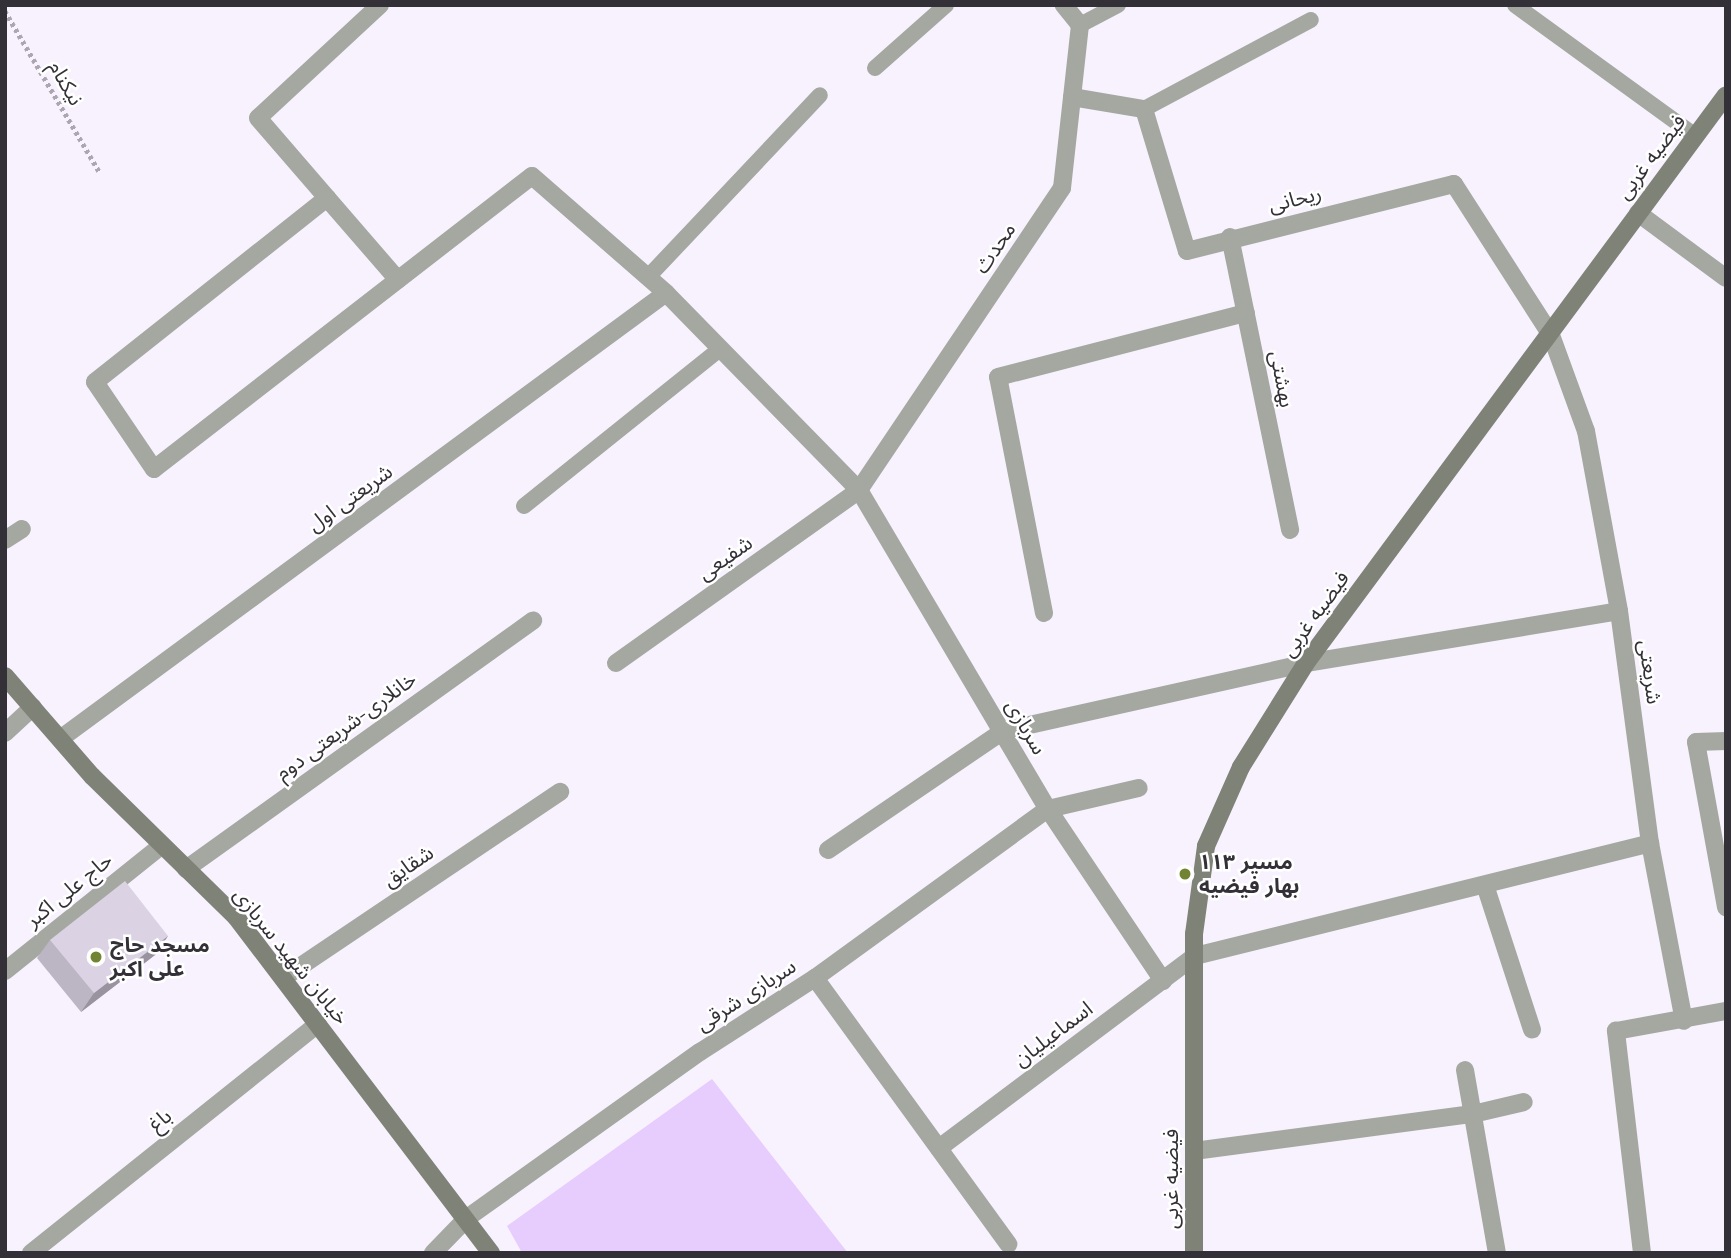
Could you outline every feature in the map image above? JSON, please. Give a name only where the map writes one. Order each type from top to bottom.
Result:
[{"type":"street","points":[[327,198],[95,382],[154,469],[398,279],[258,118],[380,5]]},
{"type":"street","points":[[1064,5],[1080,24]]},
{"type":"street","name":"محدث","points":[[859,490],[1062,188],[1080,24]]},
{"type":"street","name":"فیضیه غربی","points":[[1194,1253],[1195,956],[1206,846],[1241,767],[1306,663],[1726,95]]},
{"type":"street","points":[[1072,97],[1144,110]]},
{"type":"street","name":"ریحانی","points":[[1144,110],[1187,251],[1230,237],[1454,184],[1551,335]]},
{"type":"street","name":"سربازی","points":[[398,279],[531,176],[666,293],[859,490],[1048,809],[1163,981]]},
{"type":"street","points":[[1638,213],[1726,278]]},
{"type":"street","name":"بهشتی","points":[[1230,237],[1290,530]]},
{"type":"street","name":"شریعتی اول","points":[[60,739],[666,293]]},
{"type":"street","points":[[1044,613],[998,377],[1246,313]]},
{"type":"street","name":"شریعتی","points":[[1551,335],[1586,430],[1619,611],[1650,843],[1684,1021]]},
{"type":"street","name":"شفیعی","points":[[617,663],[859,490]]},
{"type":"street","points":[[5,540],[22,529]]},
{"type":"street","points":[[828,850],[1003,731],[1306,663],[1619,611]]},
{"type":"street","name":"خانلاری-شریعتی دوم","points":[[186,869],[533,621]]},
{"type":"street","name":"خیابان شهید سربازی","points":[[5,676],[60,739],[236,917],[491,1253]]},
{"type":"street","points":[[5,733],[33,707]]},
{"type":"street","points":[[1726,741],[1696,742],[1726,907]]},
{"type":"street","points":[[1048,809],[1139,788]]},
{"type":"street","name":"شقایق","points":[[283,978],[560,792]]},
{"type":"street","name":"سربازی شرقی","points":[[433,1253],[467,1218],[701,1052],[815,978],[1048,809]]},
{"type":"street","points":[[1195,956],[1650,843]]},
{"type":"street","name":"حاج علی اکبر","points":[[5,971],[162,845]]},
{"type":"street","points":[[1485,885],[1532,1030]]},
{"type":"street","name":"اسماعیلیان","points":[[939,1148],[1195,956]]},
{"type":"street","points":[[815,978],[1009,1244]]},
{"type":"street","points":[[1642,1253],[1615,1031],[1684,1021],[1726,1011]]},
{"type":"street","name":"باغ","points":[[31,1253],[318,1024]]},
{"type":"street","points":[[1465,1070],[1497,1253]]},
{"type":"street","points":[[1194,1151],[1473,1114],[1524,1102]]},
{"type":"lane","points":[[875,68],[946,5]]},
{"type":"lane","points":[[1080,24],[1118,5]]},
{"type":"lane","points":[[1515,5],[1695,136]]},
{"type":"lane","points":[[1144,110],[1311,20]]},
{"type":"lane","points":[[648,277],[820,95]]},
{"type":"lane","points":[[524,506],[720,349]]},
{"type":"path","name":"نیکنام","points":[[5,11],[99,171]]},
{"type":"shaded area","points":[[712,1079],[848,1253],[522,1253],[507,1226]]},
{"type":"building","name":"مسجد حاج علی اکبر","points":[[125,881],[168,936],[94,993],[50,940]]},
{"type":"place","name":"مسیر ۱۱۳ بهار فیضیه","points":[[1185,874]]},
{"type":"place","name":"مسجد حاج علی اکبر","points":[[96,957]]}]
